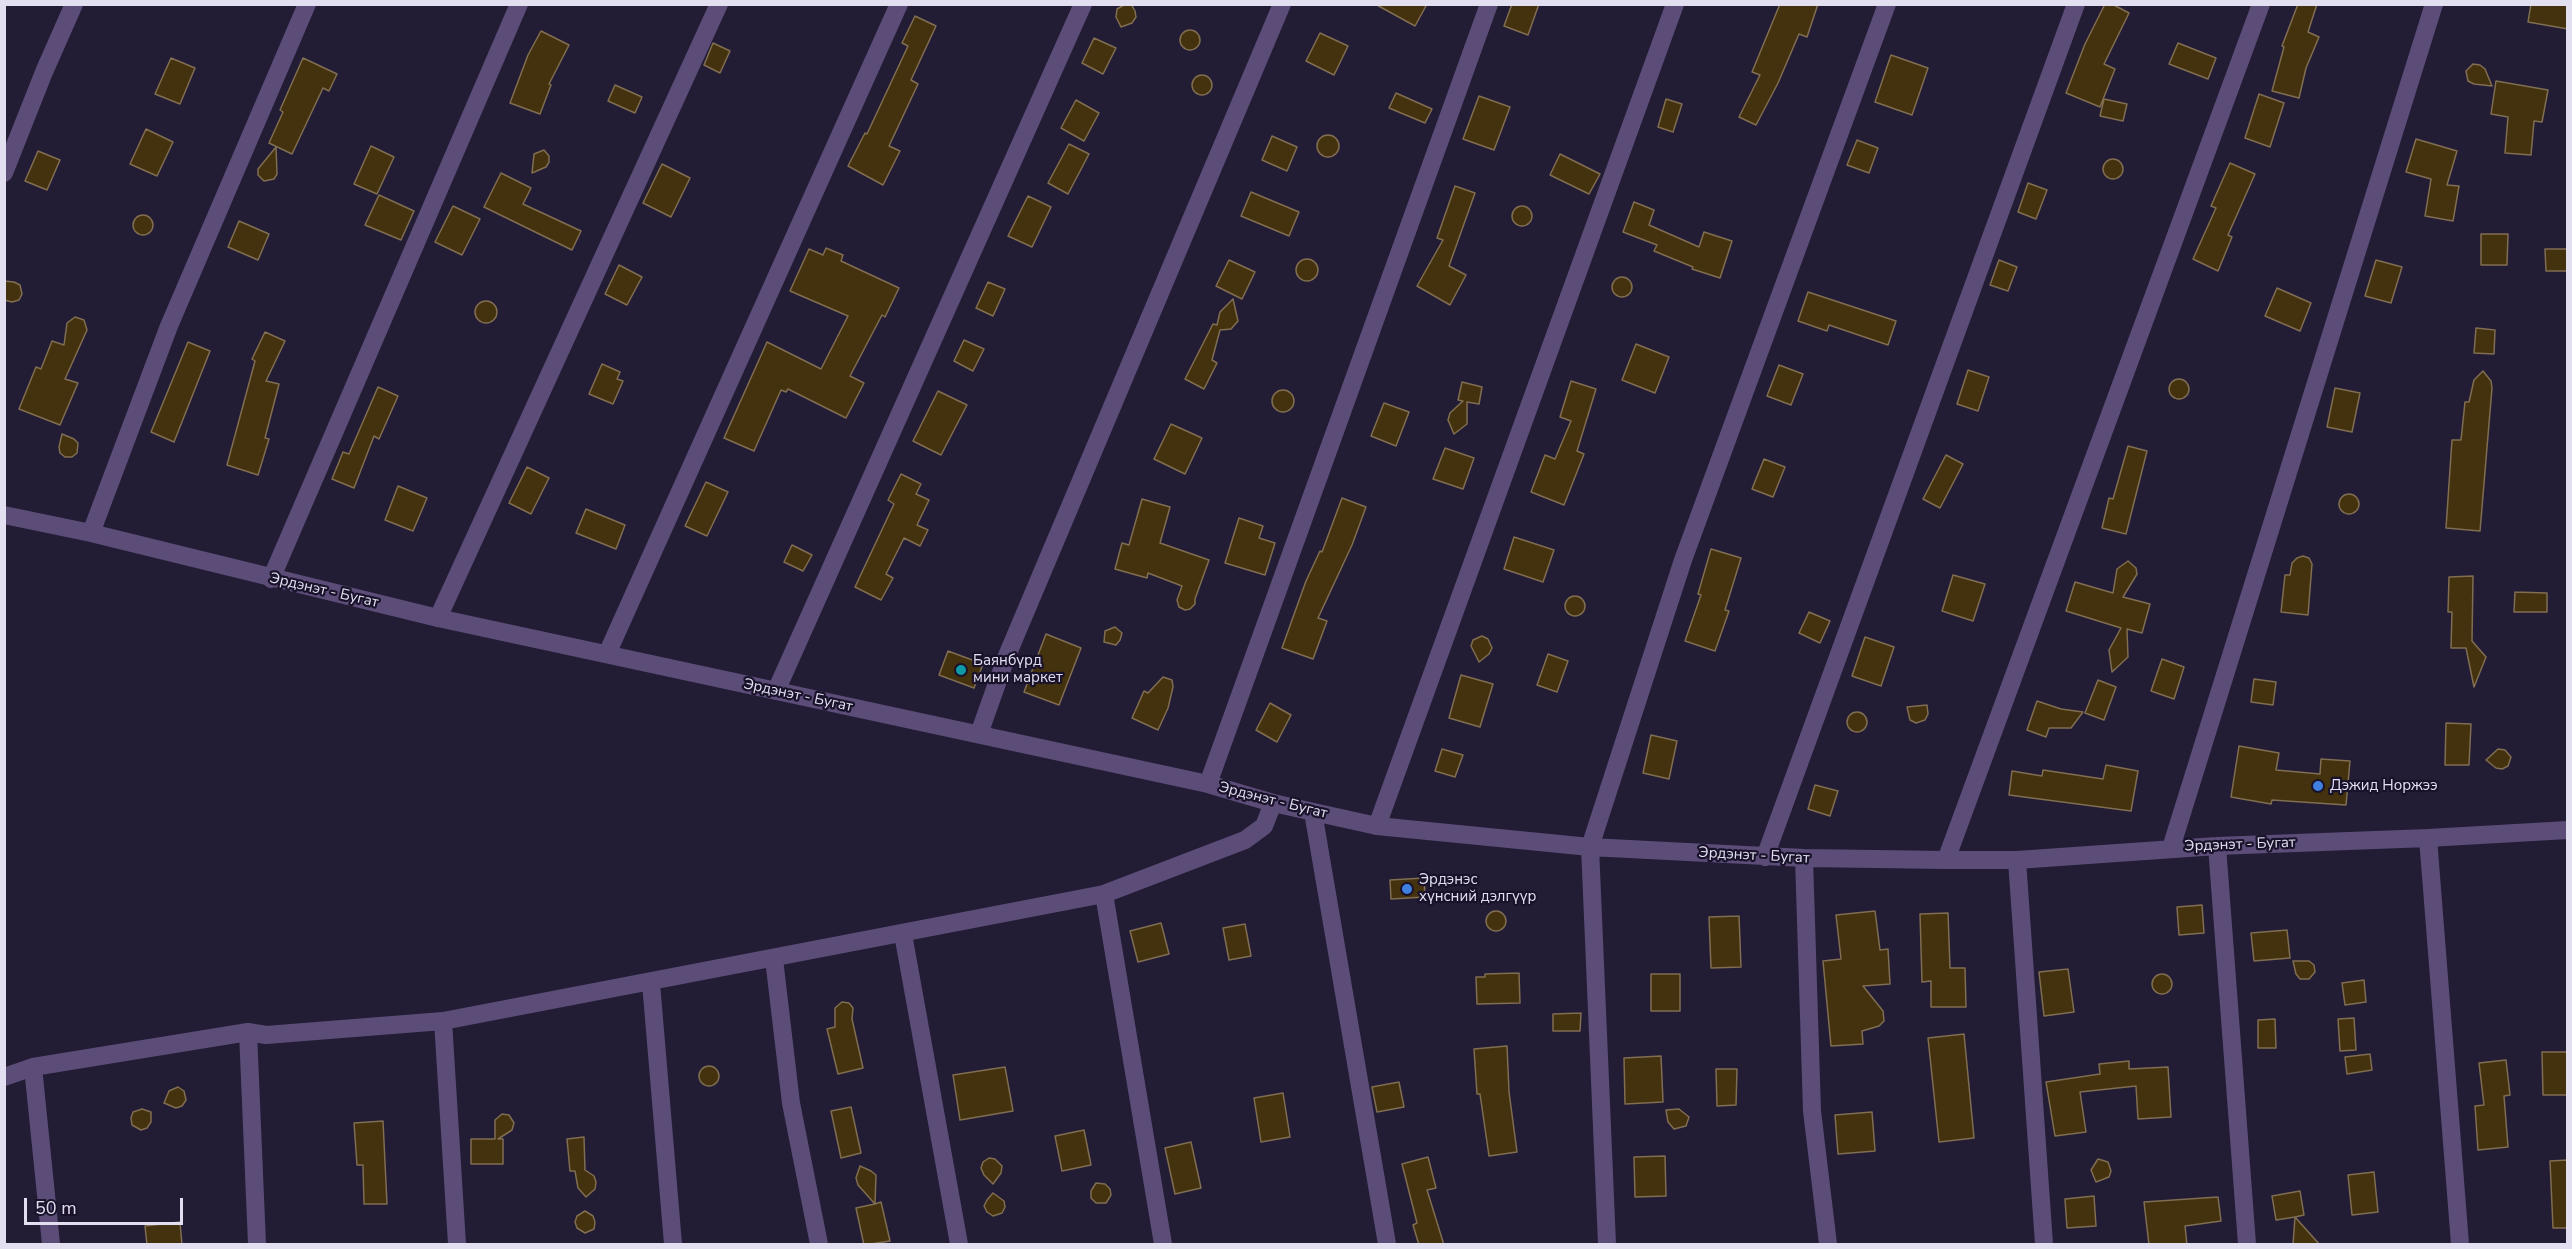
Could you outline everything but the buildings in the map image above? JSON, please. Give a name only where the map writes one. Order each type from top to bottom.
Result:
[{"type":"street","points":[[4,173],[74,4]]},
{"type":"street","points":[[90,533],[170,326],[307,4]]},
{"type":"street","points":[[271,579],[519,4]]},
{"type":"street","points":[[438,618],[719,4]]},
{"type":"street","points":[[607,654],[899,4]]},
{"type":"street","points":[[776,691],[1083,4]]},
{"type":"street","points":[[979,734],[1006,658],[1282,4]]},
{"type":"street","points":[[1208,784],[1489,4]]},
{"type":"street","points":[[1377,826],[1675,4]]},
{"type":"street","points":[[1607,1245],[1590,847],[1683,561],[1887,4]]},
{"type":"street","points":[[1765,857],[2076,4]]},
{"type":"street","points":[[1946,861],[2261,4]]},
{"type":"street","points":[[2171,848],[2434,4]]},
{"type":"street","name":"Эрдэнэт - Бугат","points":[[4,515],[90,533],[438,618],[1208,784],[1273,803],[1377,826],[1590,847],[1765,857],[1946,861],[2018,860],[2171,848],[2568,830]]},
{"type":"street","points":[[4,1077],[33,1067],[248,1032],[266,1035],[443,1021],[651,983],[1104,894],[1245,840],[1264,826],[1273,803]]},
{"type":"street","points":[[1313,812],[1387,1245]]},
{"type":"street","points":[[2428,838],[2460,1245]]},
{"type":"street","points":[[2217,846],[2247,1245]]},
{"type":"street","points":[[1804,858],[1812,1111],[1828,1245]]},
{"type":"street","points":[[2018,860],[2044,1245]]},
{"type":"street","points":[[1104,894],[1163,1245]]},
{"type":"street","points":[[903,934],[959,1245]]},
{"type":"street","points":[[774,959],[791,1103],[819,1245]]},
{"type":"street","points":[[651,983],[673,1245]]},
{"type":"street","points":[[443,1021],[457,1245]]},
{"type":"street","points":[[248,1032],[258,1245]]},
{"type":"street","points":[[33,1067],[51,1245]]},
{"type":"place","name":"Баянбүрд мини маркет","points":[[961,670]]},
{"type":"place","name":"Дэжид Норжээ","points":[[2318,786]]},
{"type":"place","name":"Эрдэнэс хүнсний дэлгүүр","points":[[1407,889]]}]
